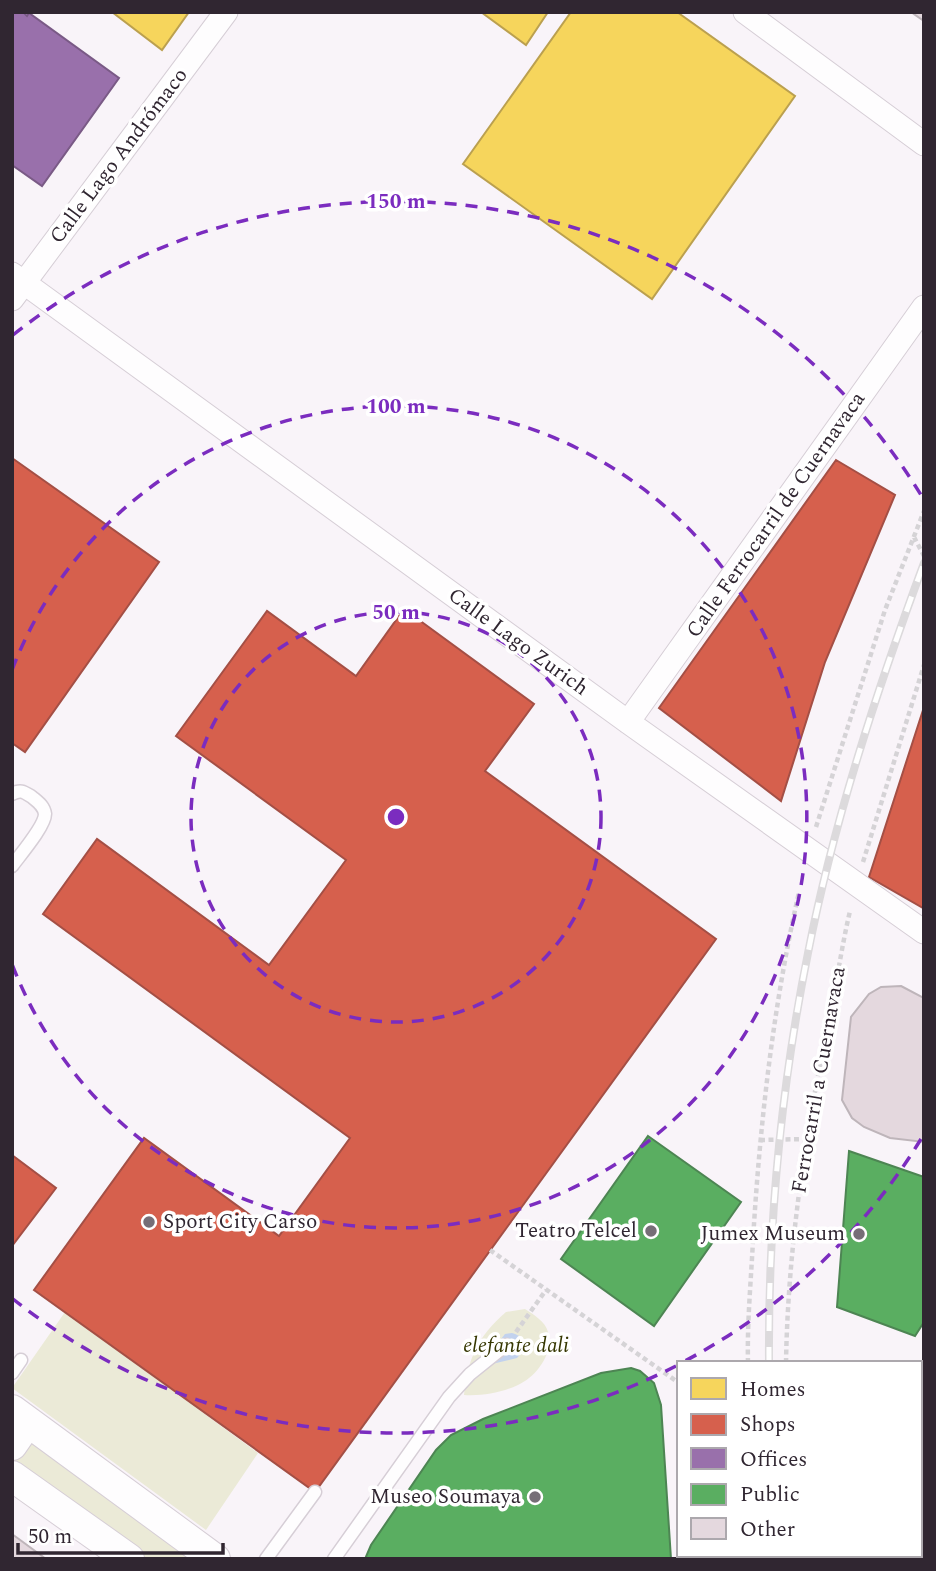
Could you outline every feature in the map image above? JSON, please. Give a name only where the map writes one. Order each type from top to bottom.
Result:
[{"type":"street","name":"Calle Lago Andrómaco","points":[[16,285],[226,12]]},
{"type":"street","points":[[745,12],[924,144]]},
{"type":"street","name":"Calle Lago Zurich","points":[[16,285],[924,932]]},
{"type":"street","name":"Calle Ferrocarril de Cuernavaca","points":[[628,722],[924,307]]},
{"type":"street","points":[[18,1426],[215,1559]]},
{"type":"street","points":[[12,1476],[129,1559]]},
{"type":"lane","points":[[12,794],[24,791],[41,804],[45,812],[44,821],[12,866]]},
{"type":"lane","points":[[334,1559],[449,1397],[470,1374],[506,1345]]},
{"type":"lane","points":[[12,1373],[21,1360]]},
{"type":"lane","points":[[267,1559],[315,1492]]},
{"type":"path","points":[[816,828],[885,610],[924,511]]},
{"type":"path","points":[[913,537],[924,556]]},
{"type":"path","points":[[863,862],[924,665]]},
{"type":"path","points":[[748,1361],[747,1331],[760,1140],[769,1061],[799,892]]},
{"type":"path","name":"Ferrocarril a Cuernavaca","points":[[786,1361],[791,1263],[805,1139],[847,923]]},
{"type":"path","points":[[760,1140],[805,1139]]},
{"type":"path","points":[[490,1250],[677,1382]]},
{"type":"path","points":[[506,1345],[546,1290]]},
{"type":"green space","name":"elefante dali","points":[[525,1309],[547,1328],[548,1348],[542,1364],[525,1381],[512,1388],[464,1395],[468,1370],[481,1339],[506,1312]]},
{"type":"green space","points":[[65,1312],[258,1453],[206,1530],[12,1388]]},
{"type":"green space","points":[[12,1422],[204,1559],[144,1559],[12,1464]]},
{"type":"water","name":"elefante dali","points":[[512,1333],[520,1337],[523,1344],[524,1350],[517,1358],[479,1367],[505,1334]]},
{"type":"building: Homes","points":[[112,12],[189,12],[162,50]]},
{"type":"building: Homes","points":[[481,12],[548,12],[526,45]]},
{"type":"building: Homes","points":[[571,12],[677,12],[795,96],[652,299],[463,164]]},
{"type":"building: Shops","points":[[12,458],[159,562],[25,752],[12,743]]},
{"type":"building: Shops","points":[[836,460],[895,495],[825,662],[781,801],[659,708]]},
{"type":"building: Shops","points":[[404,609],[534,704],[485,771],[716,939],[315,1492],[34,1290],[144,1138],[279,1236],[350,1138],[43,914],[97,839],[269,965],[346,860],[176,736],[267,611],[356,676]]},
{"type":"building: Shops","points":[[924,707],[924,907],[923,908],[869,877]]},
{"type":"building: Shops","points":[[12,1155],[56,1188],[12,1246]]},
{"type":"building: Offices","points":[[12,12],[23,12],[27,16],[29,13],[119,78],[42,186],[12,165]]},
{"type":"building: Public","name":"Teatro Telcel","points":[[648,1136],[741,1202],[654,1326],[561,1259]]},
{"type":"building: Public","points":[[849,1151],[924,1177],[924,1322],[915,1336],[837,1307]]},
{"type":"building: Public","name":"Museo Soumaya","points":[[631,1368],[640,1371],[654,1383],[661,1405],[671,1559],[365,1559],[371,1545],[436,1450],[451,1435],[483,1419],[601,1373]]},
{"type":"building: Other","points":[[911,12],[924,12],[924,21]]},
{"type":"building: Other","points":[[901,986],[924,998],[924,1142],[890,1138],[864,1127],[852,1118],[842,1100],[851,1017],[869,994],[881,987]]},
{"type":"building: Other","points":[[12,1534],[46,1559],[12,1559]]},
{"type":"railway","points":[[769,1361],[771,1260],[778,1157],[790,1054],[808,953],[830,854],[858,756],[924,563]]},
{"type":"place","name":"Sport City Carso","points":[[149,1222]]},
{"type":"place","name":"Teatro Telcel","points":[[651,1231]]},
{"type":"place","name":"Jumex Museum","points":[[859,1234]]},
{"type":"place","name":"Museo Soumaya","points":[[535,1497]]}]
